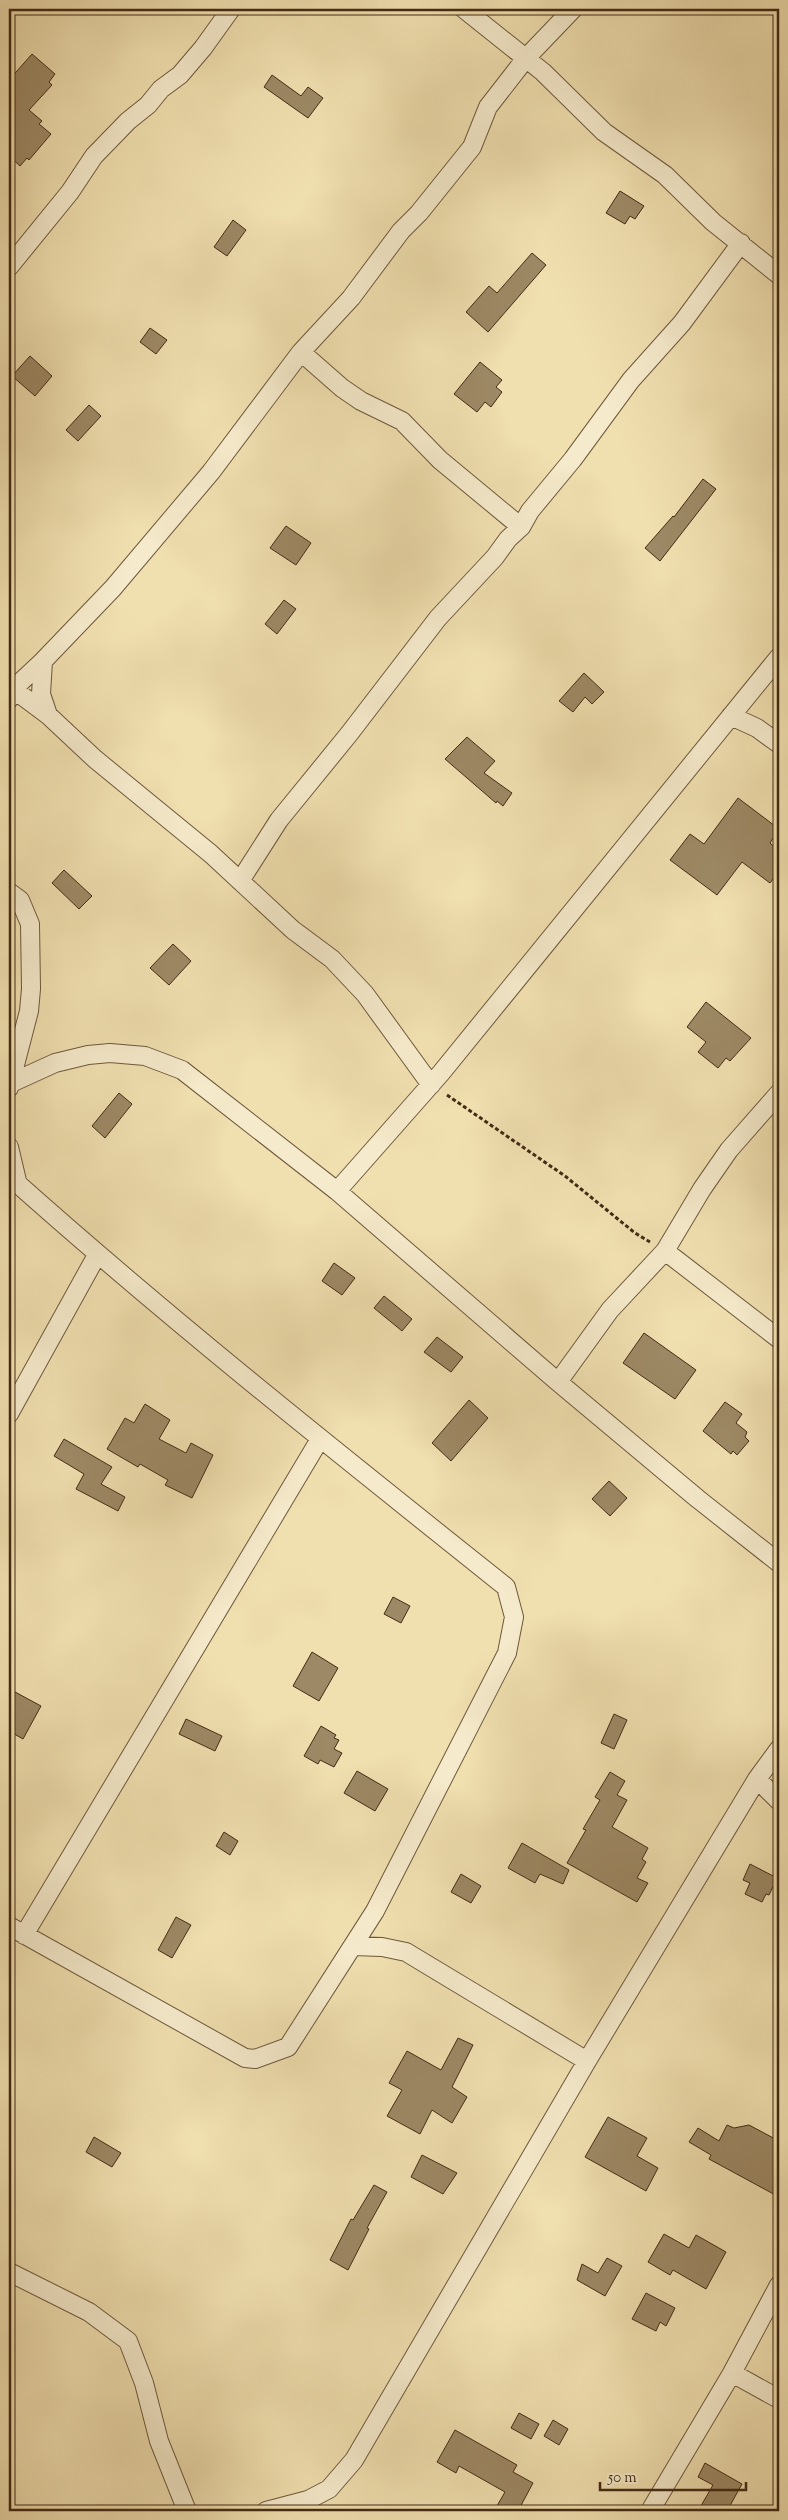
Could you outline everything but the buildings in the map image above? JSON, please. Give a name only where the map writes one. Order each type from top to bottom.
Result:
[{"type":"street","points":[[9,267],[70,192],[94,156],[128,121],[148,105],[161,89],[180,75],[203,48],[231,9]]},
{"type":"street","points":[[464,9],[526,58],[604,132],[665,175],[689,201],[779,274]]},
{"type":"street","points":[[431,1085],[390,1032],[365,994],[332,959],[293,930],[240,881],[95,759],[48,715],[10,692],[43,661],[113,588],[211,472],[301,352],[351,298],[401,231],[419,214],[472,147],[488,107],[526,58],[573,9]]},
{"type":"street","points":[[240,881],[279,820],[349,734],[438,618],[496,557],[508,538],[521,527],[530,511],[574,459],[631,380],[682,324],[741,243]]},
{"type":"street","points":[[301,352],[342,388],[361,401],[402,421],[440,460],[521,527]]},
{"type":"street","points":[[337,1191],[431,1085],[779,657]]},
{"type":"street","points":[[43,661],[41,694],[48,715]]},
{"type":"street","points":[[731,716],[757,728],[779,744]]},
{"type":"street","points":[[9,892],[20,900],[30,924],[31,989],[29,1011],[9,1088]]},
{"type":"street","points":[[9,1084],[55,1063],[88,1055],[110,1053],[145,1056],[182,1070],[337,1191],[558,1382],[698,1499],[779,1563]]},
{"type":"street","points":[[558,1382],[610,1310],[665,1251],[702,1189],[724,1158],[779,1093]]},
{"type":"street","points":[[9,1147],[14,1181],[97,1255],[320,1439],[506,1588],[514,1617],[506,1653],[375,1911],[288,2047],[255,2059],[245,2058],[16,1931],[320,1439]]},
{"type":"street","points":[[665,1251],[779,1339]]},
{"type":"street","points":[[9,1414],[97,1255]]},
{"type":"street","points":[[266,2511],[308,2500],[329,2488],[354,2460],[757,1779],[779,1749]]},
{"type":"street","points":[[757,1779],[779,1801]]},
{"type":"street","points":[[353,1946],[382,1947],[406,1952],[588,2062]]},
{"type":"street","points":[[11,2279],[89,2312],[128,2341],[144,2383],[159,2441],[187,2511]]},
{"type":"street","points":[[650,2511],[732,2373],[779,2285]]},
{"type":"street","points":[[732,2373],[779,2399]]},
{"type":"path","points":[[431,1085],[565,1176],[635,1233],[665,1251]]}]
